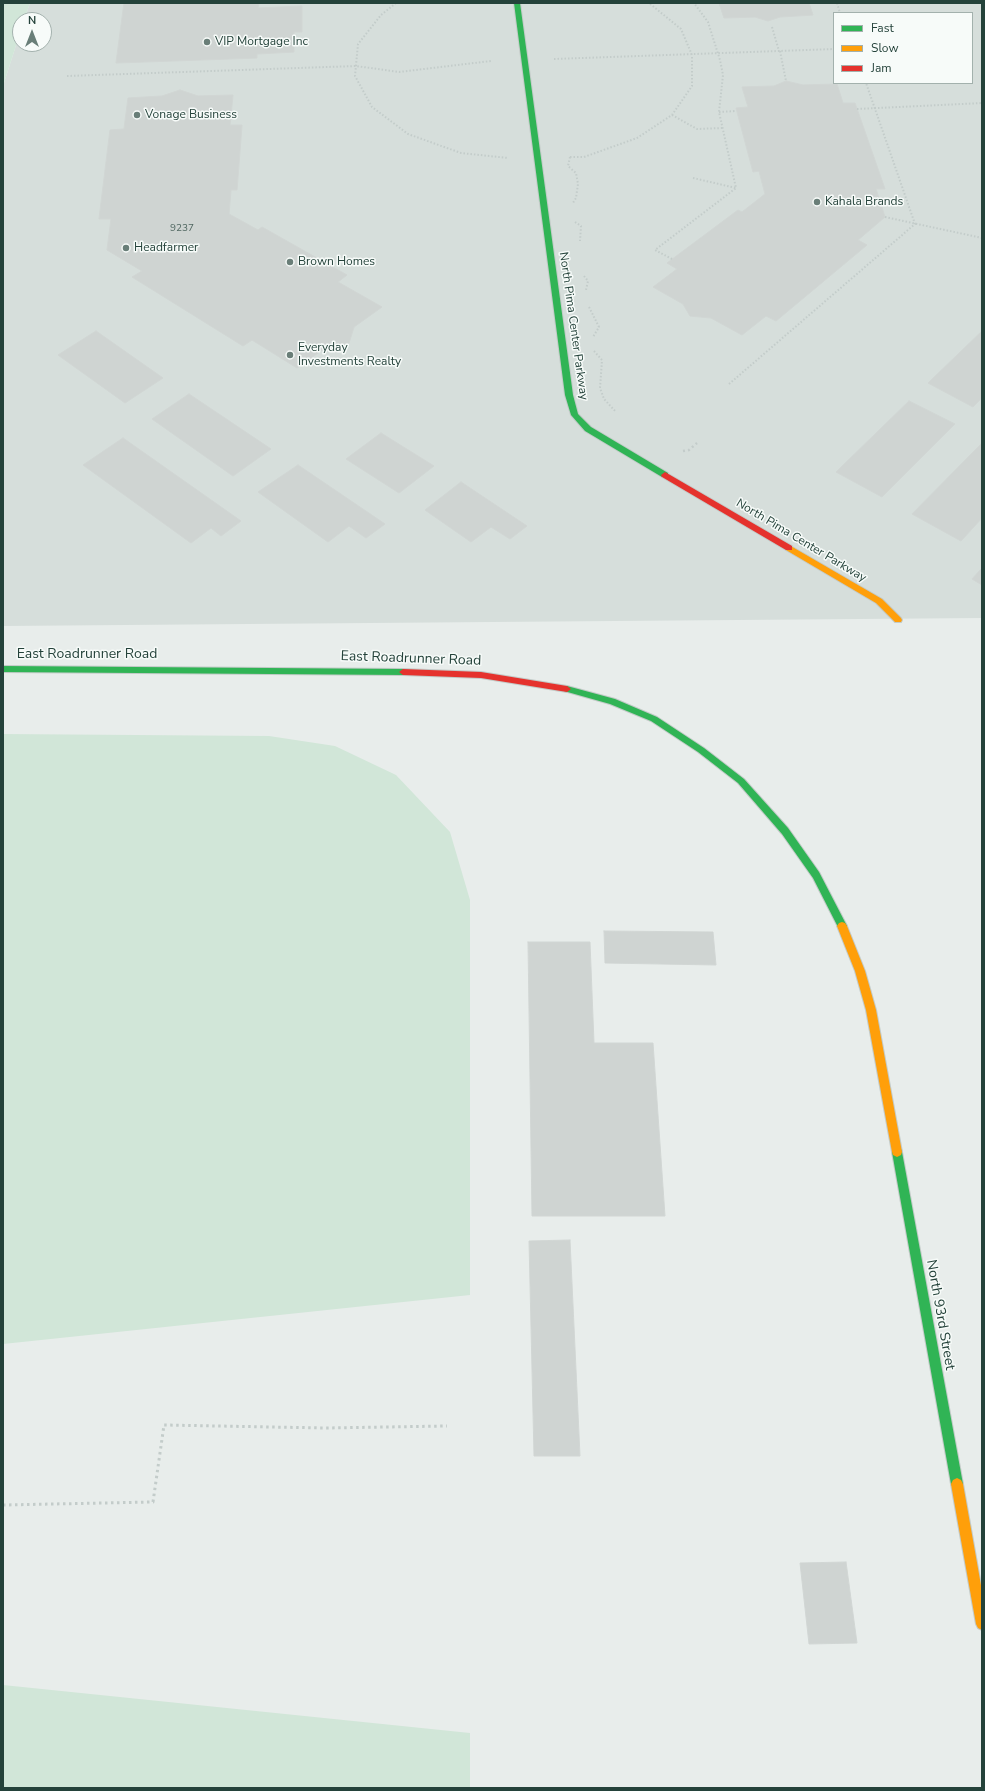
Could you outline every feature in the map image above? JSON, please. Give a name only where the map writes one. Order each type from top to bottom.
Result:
[{"type":"street","name":"North Pima Center Parkway","points":[[517,3],[570,395],[575,415],[588,429],[878,601],[898,620]]},
{"type":"street","name":"East Roadrunner Road","points":[[3,669],[440,672],[481,675],[557,687],[612,701],[654,719],[700,750],[741,781],[785,831],[816,875],[839,918],[860,971],[871,1010]]},
{"type":"street","name":"North 93rd Street","points":[[871,1010],[982,1624]]},
{"type":"path","points":[[396,3],[381,14],[358,44],[355,76],[372,107],[408,134],[461,153],[509,159]]},
{"type":"path","points":[[565,158],[584,157],[637,138],[672,115],[692,86],[692,55],[681,28],[650,3]]},
{"type":"path","points":[[694,3],[708,22],[719,54],[723,75],[719,112],[736,188]]},
{"type":"path","points":[[772,27],[786,81]]},
{"type":"path","points":[[553,59],[833,49]]},
{"type":"path","points":[[67,76],[356,66],[399,72],[491,61]]},
{"type":"path","points":[[866,84],[915,224]]},
{"type":"path","points":[[857,108],[982,103]]},
{"type":"path","points":[[719,112],[736,111]]},
{"type":"path","points":[[672,115],[698,129],[723,128]]},
{"type":"path","points":[[570,157],[568,166],[576,173],[578,184],[576,198],[572,204]]},
{"type":"path","points":[[693,178],[736,188]]},
{"type":"path","points":[[672,259],[655,250],[736,188]]},
{"type":"path","points":[[885,218],[982,238]]},
{"type":"path","points":[[571,219],[582,226],[578,246]]},
{"type":"path","points":[[729,384],[915,224]]},
{"type":"path","points":[[581,272],[588,282],[585,297]]},
{"type":"path","points":[[587,302],[599,327],[592,340]]},
{"type":"path","points":[[594,350],[602,360],[600,388],[604,399],[620,416]]},
{"type":"path","points":[[678,453],[689,450],[698,443]]},
{"type":"path","points":[[3,1505],[153,1502],[164,1425],[325,1428],[447,1426]]},
{"type":"shaded area","points":[[30,3],[982,3],[982,618],[3,626],[3,86],[14,52],[52,52],[52,12],[27,12]]},
{"type":"green space","points":[[3,3],[30,3],[27,12],[12,12],[12,52],[14,52],[3,86]]},
{"type":"green space","points":[[3,734],[269,736],[335,746],[396,775],[450,832],[470,900],[470,1295],[3,1344]]},
{"type":"green space","points":[[3,1685],[470,1733],[470,1788],[3,1788]]},
{"type":"building","name":"VIP Mortgage Inc","points":[[124,3],[259,3],[258,8],[302,6],[302,32],[294,32],[294,52],[257,54],[257,58],[116,63]]},
{"type":"building","points":[[719,3],[809,3],[813,15],[780,17],[768,21],[755,17],[724,18]]},
{"type":"building","name":"Kahala Brands","points":[[786,81],[803,85],[837,84],[843,103],[855,103],[885,189],[876,189],[885,217],[858,240],[867,245],[776,321],[766,316],[742,335],[711,318],[690,316],[683,304],[653,287],[677,269],[667,263],[738,210],[742,212],[765,194],[759,171],[753,172],[736,108],[748,107],[742,87],[774,86]]},
{"type":"building","points":[[180,90],[198,96],[233,95],[230,125],[242,125],[237,190],[231,190],[229,214],[258,230],[262,227],[347,275],[338,282],[382,307],[354,327],[349,343],[325,348],[297,368],[252,340],[243,346],[132,277],[142,271],[107,250],[111,219],[99,219],[110,130],[124,129],[128,98],[162,96]]},
{"type":"building","points":[[96,331],[163,378],[125,403],[58,355]]},
{"type":"building","points":[[982,331],[982,398],[973,407],[928,383]]},
{"type":"building","points":[[189,394],[271,449],[233,476],[152,419]]},
{"type":"building","points":[[909,401],[955,424],[882,497],[836,472]]},
{"type":"building","points":[[381,433],[434,466],[399,493],[346,459]]},
{"type":"building","points":[[123,438],[241,521],[221,536],[211,528],[191,543],[83,465]]},
{"type":"building","points":[[982,443],[982,518],[961,541],[912,514]]},
{"type":"building","points":[[298,465],[385,524],[366,538],[349,526],[328,542],[258,492]]},
{"type":"building","points":[[461,482],[527,526],[510,539],[491,527],[471,542],[425,510]]},
{"type":"building","points":[[982,568],[982,585],[972,579]]},
{"type":"building","points":[[604,931],[713,932],[716,965],[605,963]]},
{"type":"building","points":[[528,942],[590,942],[594,1043],[653,1043],[665,1216],[532,1216]]},
{"type":"building","points":[[570,1240],[580,1456],[534,1456],[529,1241]]},
{"type":"building","points":[[846,1562],[857,1643],[809,1644],[800,1563]]},
{"type":"traffic: fast","points":[[517,3],[569,395],[575,415],[588,429],[665,475]]},
{"type":"traffic: fast","points":[[3,669],[403,672]]},
{"type":"traffic: fast","points":[[567,689],[612,701],[654,719],[701,750],[741,781],[785,831],[816,875],[842,926]]},
{"type":"traffic: fast","points":[[897,1152],[957,1484]]},
{"type":"traffic: slow","points":[[789,548],[879,601],[898,620]]},
{"type":"traffic: slow","points":[[842,926],[860,971],[871,1010],[897,1152]]},
{"type":"traffic: slow","points":[[957,1484],[982,1624]]},
{"type":"traffic: jam","points":[[665,475],[789,548]]},
{"type":"traffic: jam","points":[[403,672],[481,675],[567,689]]},
{"type":"place","name":"VIP Mortgage Inc","points":[[207,42]]},
{"type":"place","name":"Vonage Business","points":[[137,115]]},
{"type":"place","name":"Kahala Brands","points":[[817,202]]},
{"type":"place","name":"Headfarmer","points":[[126,248]]},
{"type":"place","name":"Brown Homes","points":[[290,262]]},
{"type":"place","name":"Everyday Investments Realty","points":[[290,355]]}]
